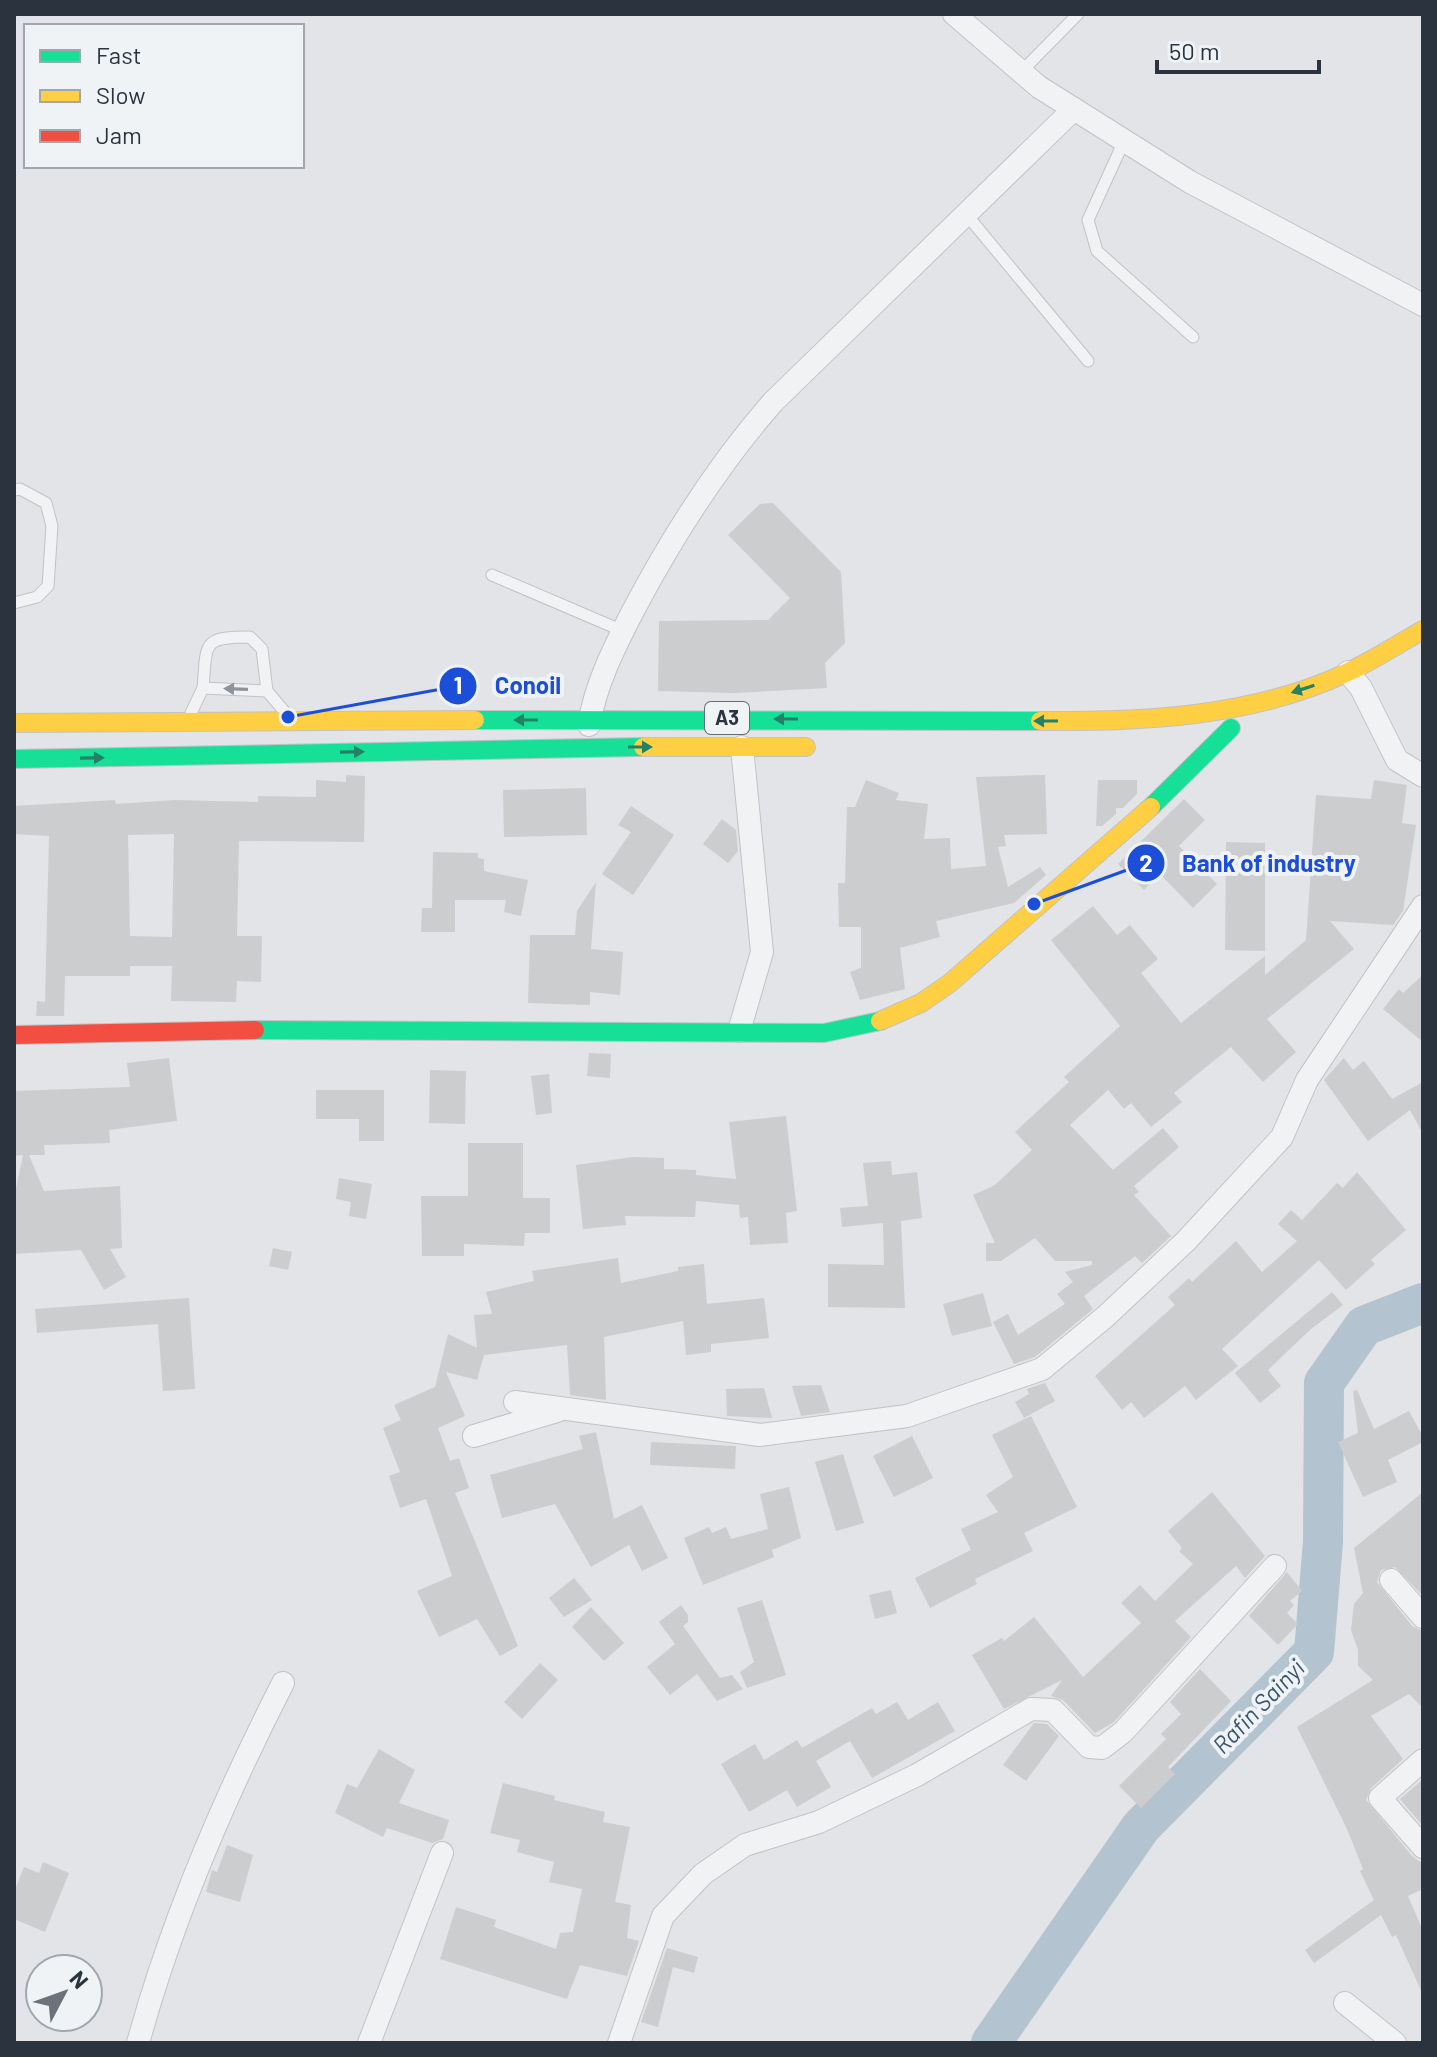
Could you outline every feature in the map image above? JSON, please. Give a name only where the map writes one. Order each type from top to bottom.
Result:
[{"type":"main road","name":"A3","points":[[1339,698],[1423,630]]},
{"type":"main road","name":"A3","points":[[14,723],[1074,721],[1175,716],[1362,681]]},
{"type":"main road","points":[[14,1035],[225,1030],[578,1034],[849,1030],[893,1019],[922,1005],[1140,817],[1240,726],[1194,734]]},
{"type":"main road","name":"A3","points":[[14,759],[587,747],[820,746]]},
{"type":"street","points":[[954,14],[1021,72],[1190,182],[1423,305]]},
{"type":"street","points":[[587,747],[590,720],[603,676],[623,631],[657,566],[733,448],[773,402],[1074,109]]},
{"type":"street","points":[[1362,681],[1397,760],[1423,776]]},
{"type":"street","points":[[739,1031],[762,952],[742,747]]},
{"type":"street","points":[[515,1402],[760,1435],[907,1416],[1042,1369],[1105,1317],[1186,1241],[1282,1137],[1307,1080],[1423,906]]},
{"type":"street","points":[[474,1436],[562,1409]]},
{"type":"street","points":[[619,2043],[663,1916],[703,1874],[745,1845],[819,1822],[917,1775],[1031,1709],[1053,1710],[1089,1747],[1102,1748],[1123,1732],[1275,1566]]},
{"type":"street","points":[[1391,1580],[1423,1617]]},
{"type":"street","points":[[138,2043],[152,1992],[235,1777],[283,1683]]},
{"type":"street","points":[[1423,1760],[1380,1798],[1423,1847]]},
{"type":"street","points":[[369,2043],[442,1853]]},
{"type":"street","points":[[1345,2003],[1393,2043]]},
{"type":"lane","points":[[1021,72],[1078,14]]},
{"type":"lane","points":[[1124,141],[1088,220],[1090,236],[1097,251],[1193,337]]},
{"type":"lane","points":[[966,214],[1088,361]]},
{"type":"lane","points":[[14,490],[20,489],[46,503],[52,526],[48,586],[37,597],[14,603]]},
{"type":"lane","points":[[492,575],[623,631]]},
{"type":"lane","points":[[187,722],[203,688],[206,650],[218,637],[250,637],[262,649],[267,691],[292,721]]},
{"type":"lane","points":[[203,688],[267,691]]},
{"type":"building","points":[[773,503],[841,572],[845,643],[825,663],[827,688],[734,693],[658,691],[659,621],[768,620],[790,598],[728,535],[760,504]]},
{"type":"building","points":[[346,775],[365,776],[364,842],[239,841],[237,936],[262,936],[261,982],[237,981],[236,1002],[171,1001],[172,966],[130,966],[130,976],[65,976],[64,1016],[36,1016],[37,1001],[45,1002],[49,836],[14,834],[14,806],[115,800],[116,804],[175,800],[258,802],[258,796],[316,797],[316,780],[346,782]],"holes":[[[174,834],[172,937],[130,936],[128,835]]]},
{"type":"building","points":[[1045,775],[1047,834],[1004,835],[1006,846],[998,847],[1008,887],[1040,867],[1046,875],[1014,903],[936,921],[940,937],[900,948],[905,989],[860,1000],[850,972],[861,968],[861,927],[839,927],[838,883],[845,883],[847,807],[855,807],[866,780],[899,793],[896,800],[928,804],[924,839],[950,838],[951,869],[986,866],[976,777]]},
{"type":"building","points":[[1098,780],[1137,780],[1137,794],[1123,808],[1116,808],[1116,814],[1102,826],[1096,826]]},
{"type":"building","points":[[1374,780],[1407,785],[1402,823],[1416,825],[1403,911],[1393,925],[1330,921],[1354,949],[1267,1019],[1296,1052],[1263,1082],[1231,1047],[1174,1093],[1182,1102],[1151,1127],[1131,1103],[1124,1109],[1108,1090],[1070,1125],[1113,1170],[1163,1128],[1179,1147],[1134,1186],[1139,1192],[1134,1195],[1171,1236],[1142,1263],[1135,1256],[1084,1296],[1093,1309],[1035,1357],[1014,1364],[993,1322],[1008,1314],[1018,1335],[1065,1304],[1057,1294],[1073,1282],[1065,1272],[1092,1265],[1092,1261],[1055,1261],[1035,1238],[1001,1261],[986,1261],[986,1243],[995,1243],[973,1195],[995,1185],[1032,1150],[1015,1132],[1069,1082],[1064,1077],[1120,1026],[1051,940],[1093,906],[1117,935],[1130,925],[1158,959],[1141,973],[1181,1023],[1265,956],[1265,975],[1306,940],[1316,795],[1371,799]]},
{"type":"building","points":[[586,788],[587,835],[504,837],[503,790]]},
{"type":"building","points":[[1184,799],[1205,820],[1179,846],[1217,884],[1193,908],[1160,874],[1144,890],[1118,864]]},
{"type":"building","points":[[631,806],[674,835],[633,895],[602,874],[631,832],[618,825]]},
{"type":"building","points":[[722,819],[736,830],[738,851],[728,863],[703,844]]},
{"type":"building","points":[[1226,842],[1265,843],[1265,951],[1225,950]]},
{"type":"building","points":[[433,852],[478,853],[478,858],[484,859],[484,871],[528,880],[521,916],[504,912],[506,900],[455,900],[455,932],[421,932],[422,908],[432,908]]},
{"type":"building","points":[[596,882],[591,949],[623,952],[620,995],[590,992],[590,1005],[528,1003],[530,935],[575,935],[577,911]]},
{"type":"building","points":[[1423,975],[1423,1042],[1383,1009],[1399,989],[1403,993]]},
{"type":"building","points":[[589,1053],[611,1054],[610,1078],[587,1076]]},
{"type":"building","points":[[169,1058],[177,1121],[109,1130],[110,1143],[44,1145],[45,1155],[29,1155],[44,1191],[120,1186],[122,1248],[110,1249],[126,1277],[104,1290],[81,1250],[14,1254],[14,1198],[23,1155],[14,1156],[14,1091],[130,1087],[127,1063]]},
{"type":"building","points":[[1344,1058],[1353,1070],[1364,1061],[1392,1099],[1423,1082],[1423,1134],[1410,1110],[1368,1141],[1324,1080]]},
{"type":"building","points":[[430,1070],[466,1071],[465,1124],[429,1123]]},
{"type":"building","points":[[549,1074],[552,1113],[536,1115],[531,1076]]},
{"type":"building","points":[[316,1090],[384,1090],[384,1141],[359,1141],[359,1119],[316,1119]]},
{"type":"building","points":[[786,1116],[797,1211],[786,1213],[788,1243],[750,1245],[748,1217],[740,1218],[739,1205],[696,1201],[695,1217],[625,1216],[626,1225],[583,1229],[576,1165],[633,1157],[664,1158],[664,1169],[696,1170],[696,1175],[736,1179],[729,1122]]},
{"type":"building","points":[[468,1143],[523,1143],[523,1198],[550,1198],[550,1233],[525,1233],[524,1246],[464,1244],[464,1256],[422,1256],[421,1196],[468,1196]]},
{"type":"building","points":[[891,1161],[892,1175],[917,1172],[922,1218],[901,1221],[905,1308],[828,1307],[828,1264],[884,1265],[883,1223],[842,1227],[840,1208],[868,1206],[863,1163]]},
{"type":"building","points":[[1357,1172],[1406,1230],[1371,1260],[1375,1264],[1346,1290],[1319,1260],[1222,1349],[1238,1366],[1196,1400],[1185,1386],[1144,1418],[1131,1402],[1122,1410],[1095,1376],[1175,1305],[1168,1297],[1189,1278],[1192,1282],[1236,1241],[1262,1272],[1297,1241],[1278,1224],[1291,1210],[1302,1220],[1337,1183],[1343,1188]]},
{"type":"building","points":[[339,1178],[372,1184],[366,1219],[349,1216],[351,1202],[336,1199]]},
{"type":"building","points":[[273,1248],[292,1252],[288,1270],[269,1266]]},
{"type":"building","points":[[618,1258],[621,1283],[678,1271],[678,1267],[704,1264],[707,1304],[764,1298],[769,1338],[711,1344],[711,1352],[686,1355],[683,1321],[604,1337],[606,1400],[570,1395],[567,1345],[484,1355],[477,1380],[446,1372],[465,1416],[438,1428],[450,1461],[459,1458],[469,1488],[455,1493],[518,1646],[500,1656],[477,1619],[439,1637],[417,1591],[452,1576],[426,1499],[400,1508],[389,1476],[400,1472],[383,1428],[401,1420],[394,1405],[435,1387],[448,1334],[477,1348],[474,1315],[492,1314],[486,1292],[534,1281],[532,1271]]},
{"type":"building","points":[[1332,1292],[1343,1305],[1311,1329],[1268,1370],[1281,1386],[1260,1403],[1235,1373]]},
{"type":"building","points":[[983,1293],[992,1326],[952,1336],[943,1304]]},
{"type":"building","points":[[189,1298],[195,1389],[163,1391],[158,1324],[37,1333],[35,1309]]},
{"type":"building","points":[[1045,1383],[1055,1401],[1024,1418],[1015,1402],[1029,1394],[1027,1389]]},
{"type":"building","points":[[821,1385],[830,1412],[801,1416],[792,1386]]},
{"type":"building","points":[[764,1388],[772,1418],[727,1416],[726,1389]]},
{"type":"building","points":[[1357,1390],[1374,1429],[1409,1411],[1423,1437],[1423,1442],[1388,1460],[1397,1482],[1363,1497],[1338,1442],[1358,1433],[1353,1391]]},
{"type":"building","points":[[1031,1416],[1077,1507],[1024,1533],[1033,1551],[975,1579],[977,1584],[930,1608],[915,1578],[971,1550],[961,1529],[998,1512],[986,1495],[1013,1477],[992,1435]]},
{"type":"building","points":[[596,1432],[614,1519],[642,1505],[668,1558],[642,1571],[629,1545],[591,1567],[555,1504],[502,1518],[490,1475],[583,1449],[579,1436]]},
{"type":"building","points":[[912,1436],[933,1478],[894,1497],[873,1456]]},
{"type":"building","points":[[651,1442],[736,1446],[735,1469],[650,1465]]},
{"type":"building","points":[[843,1454],[864,1523],[836,1531],[815,1462]]},
{"type":"building","points":[[789,1487],[801,1538],[772,1550],[774,1557],[703,1585],[684,1538],[709,1527],[712,1533],[726,1527],[731,1539],[768,1529],[760,1494]]},
{"type":"building","points":[[1212,1492],[1265,1556],[1245,1578],[1236,1566],[1175,1621],[1191,1637],[1114,1722],[1095,1733],[1063,1700],[1051,1696],[1062,1680],[1004,1709],[972,1655],[1002,1638],[1004,1641],[1034,1617],[1083,1677],[1141,1623],[1121,1603],[1140,1585],[1155,1601],[1193,1564],[1179,1551],[1182,1548],[1168,1531]]},
{"type":"building","points":[[1423,1492],[1423,1596],[1395,1567],[1381,1570],[1377,1582],[1412,1626],[1423,1631],[1423,1708],[1409,1694],[1371,1716],[1403,1759],[1371,1788],[1366,1800],[1412,1856],[1423,1864],[1423,1889],[1408,1896],[1423,1931],[1423,1995],[1396,1935],[1392,1937],[1381,1915],[1314,1963],[1305,1950],[1374,1900],[1360,1871],[1363,1869],[1347,1829],[1297,1727],[1373,1680],[1358,1666],[1358,1650],[1351,1630],[1354,1604],[1363,1593],[1354,1548]]},
{"type":"building","points":[[1287,1572],[1302,1591],[1290,1601],[1294,1605],[1287,1613],[1298,1624],[1278,1645],[1249,1616]]},
{"type":"building","points":[[574,1578],[592,1600],[564,1617],[549,1598]]},
{"type":"building","points":[[891,1590],[897,1613],[875,1619],[869,1595]]},
{"type":"building","points":[[762,1600],[786,1675],[747,1688],[740,1672],[754,1662],[737,1608]]},
{"type":"building","points":[[681,1605],[688,1615],[688,1622],[683,1626],[720,1678],[732,1675],[743,1689],[717,1701],[697,1674],[670,1695],[647,1667],[675,1644],[659,1622]]},
{"type":"building","points":[[591,1607],[624,1643],[604,1661],[572,1627]]},
{"type":"building","points":[[540,1663],[558,1680],[522,1719],[504,1702]]},
{"type":"building","points":[[1200,1669],[1231,1701],[1168,1767],[1175,1774],[1141,1808],[1119,1786],[1166,1739],[1161,1734],[1181,1714],[1170,1702]]},
{"type":"building","points":[[897,1702],[908,1720],[938,1702],[955,1731],[872,1778],[850,1741],[816,1761],[831,1787],[797,1807],[787,1790],[749,1812],[721,1764],[755,1744],[764,1760],[797,1740],[802,1748],[872,1708],[876,1714]]},
{"type":"building","points":[[1034,1723],[1047,1724],[1059,1736],[1026,1781],[1003,1765]]},
{"type":"building","points":[[379,1749],[415,1770],[399,1803],[449,1820],[443,1839],[432,1843],[387,1828],[383,1837],[335,1813],[347,1784],[357,1788]]},
{"type":"building","points":[[1421,1781],[1423,1783],[1423,1826],[1400,1799]]},
{"type":"building","points":[[503,1783],[555,1796],[554,1800],[605,1812],[603,1822],[630,1827],[615,1902],[631,1905],[627,1938],[639,1941],[627,1976],[580,1965],[567,1999],[440,1959],[456,1907],[496,1920],[494,1927],[556,1949],[560,1933],[573,1932],[582,1889],[549,1882],[554,1862],[517,1852],[520,1840],[490,1833]]},
{"type":"building","points":[[227,1845],[253,1855],[240,1902],[206,1892],[212,1870],[217,1872]]},
{"type":"building","points":[[43,1862],[69,1873],[45,1932],[14,1919],[14,1892],[24,1867],[39,1873]]},
{"type":"building","points":[[667,1948],[698,1957],[694,1973],[673,1967],[658,2027],[641,2022]]},
{"type":"waterway","name":"Rafin Sainyi","points":[[991,2043],[1141,1827],[1314,1652],[1323,1542],[1324,1383],[1364,1326],[1423,1303]]},
{"type":"traffic: fast","points":[[475,720],[1040,721]]},
{"type":"traffic: fast","points":[[1151,807],[1231,728]]},
{"type":"traffic: fast","points":[[14,759],[643,747]]},
{"type":"traffic: fast","points":[[255,1030],[824,1033],[880,1021]]},
{"type":"traffic: slow","points":[[1040,721],[1157,718],[1236,708],[1275,699],[1348,672],[1423,630]]},
{"type":"traffic: slow","points":[[14,723],[475,720]]},
{"type":"traffic: slow","points":[[643,747],[806,747]]},
{"type":"traffic: slow","points":[[880,1021],[921,1003],[950,983],[1151,807]]},
{"type":"traffic: jam","points":[[14,1035],[255,1030]]},
{"type":"place","name":"Conoil","points":[[288,717]]},
{"type":"place","name":"Bank of industry","points":[[1034,904]]}]
